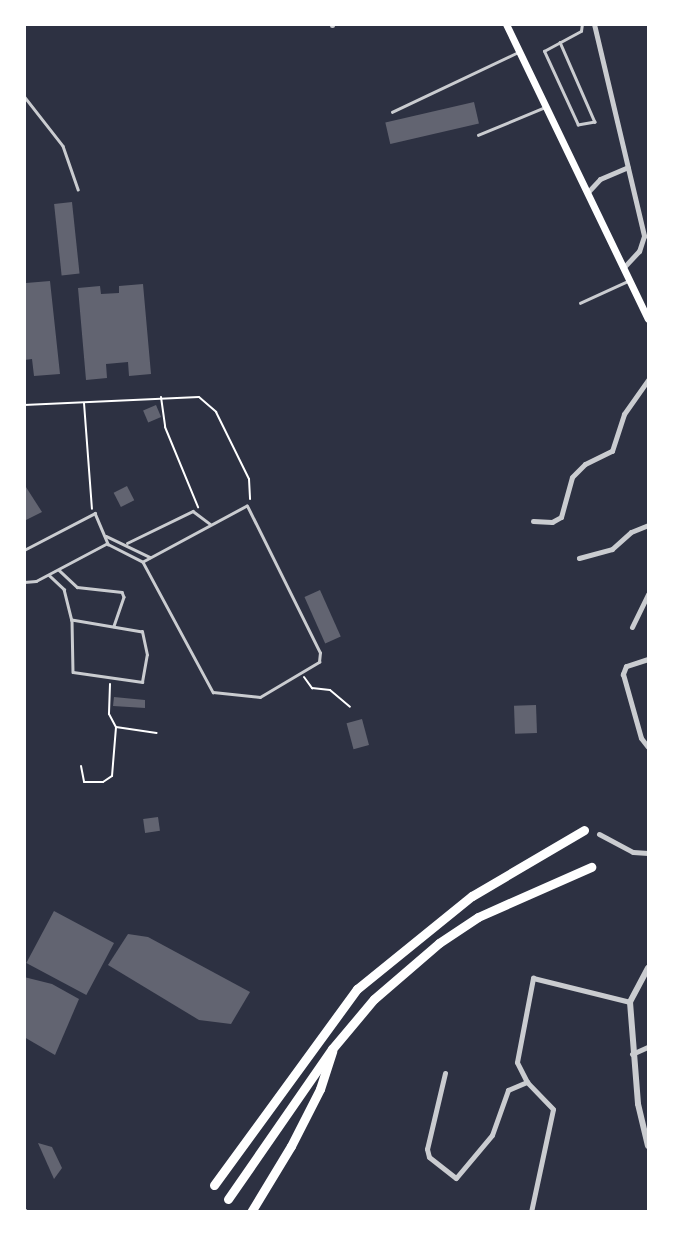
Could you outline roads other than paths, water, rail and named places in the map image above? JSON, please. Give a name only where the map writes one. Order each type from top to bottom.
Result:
[{"type":"highway","points":[[214,1185],[357,989],[472,895],[584,830]]},
{"type":"highway","points":[[228,1199],[332,1049],[374,999],[439,943],[478,916],[591,867]]},
{"type":"highway","points":[[251,1212],[314,1100],[332,1049]]},
{"type":"main road","points":[[506,24],[587,193],[647,309],[649,319]]},
{"type":"street","points":[[594,24],[643,236],[639,251],[625,266]]},
{"type":"street","points":[[587,193],[600,179],[628,167]]},
{"type":"street","points":[[533,521],[552,522],[561,517],[572,477],[585,464],[612,451],[624,414],[649,380]]},
{"type":"street","points":[[579,558],[612,549],[631,532],[649,525]]},
{"type":"street","points":[[632,626],[649,594]]},
{"type":"street","points":[[649,659],[626,666],[623,674],[641,738],[649,747]]},
{"type":"street","points":[[599,834],[633,852],[649,853]]},
{"type":"street","points":[[649,968],[630,1002],[632,1054],[649,1146]]},
{"type":"street","points":[[531,1212],[553,1109],[527,1082],[517,1062],[519,1039],[533,978],[630,1002]]},
{"type":"street","points":[[632,1054],[649,1047]]},
{"type":"street","points":[[445,1073],[427,1149],[429,1157],[456,1178],[492,1135],[508,1090],[527,1082]]},
{"type":"lane","points":[[560,42],[594,122],[578,125],[544,51],[560,42],[581,31],[582,24]]},
{"type":"lane","points":[[392,112],[519,52]]},
{"type":"lane","points":[[24,96],[63,146],[78,189]]},
{"type":"lane","points":[[478,135],[546,106]]},
{"type":"lane","points":[[580,303],[631,279]]},
{"type":"lane","points":[[24,550],[92,512],[108,544],[143,562],[207,687],[220,693],[260,697],[319,663],[320,653],[249,508],[210,524],[143,562]]},
{"type":"lane","points":[[127,543],[196,511],[210,524]]},
{"type":"lane","points":[[104,536],[127,543],[150,557]]},
{"type":"lane","points":[[24,582],[49,575],[108,544]]},
{"type":"lane","points":[[59,570],[77,587],[122,592],[124,597],[114,626]]},
{"type":"lane","points":[[49,575],[64,589],[72,620],[73,672],[110,680],[142,682],[147,655],[142,632],[72,620]]}]
